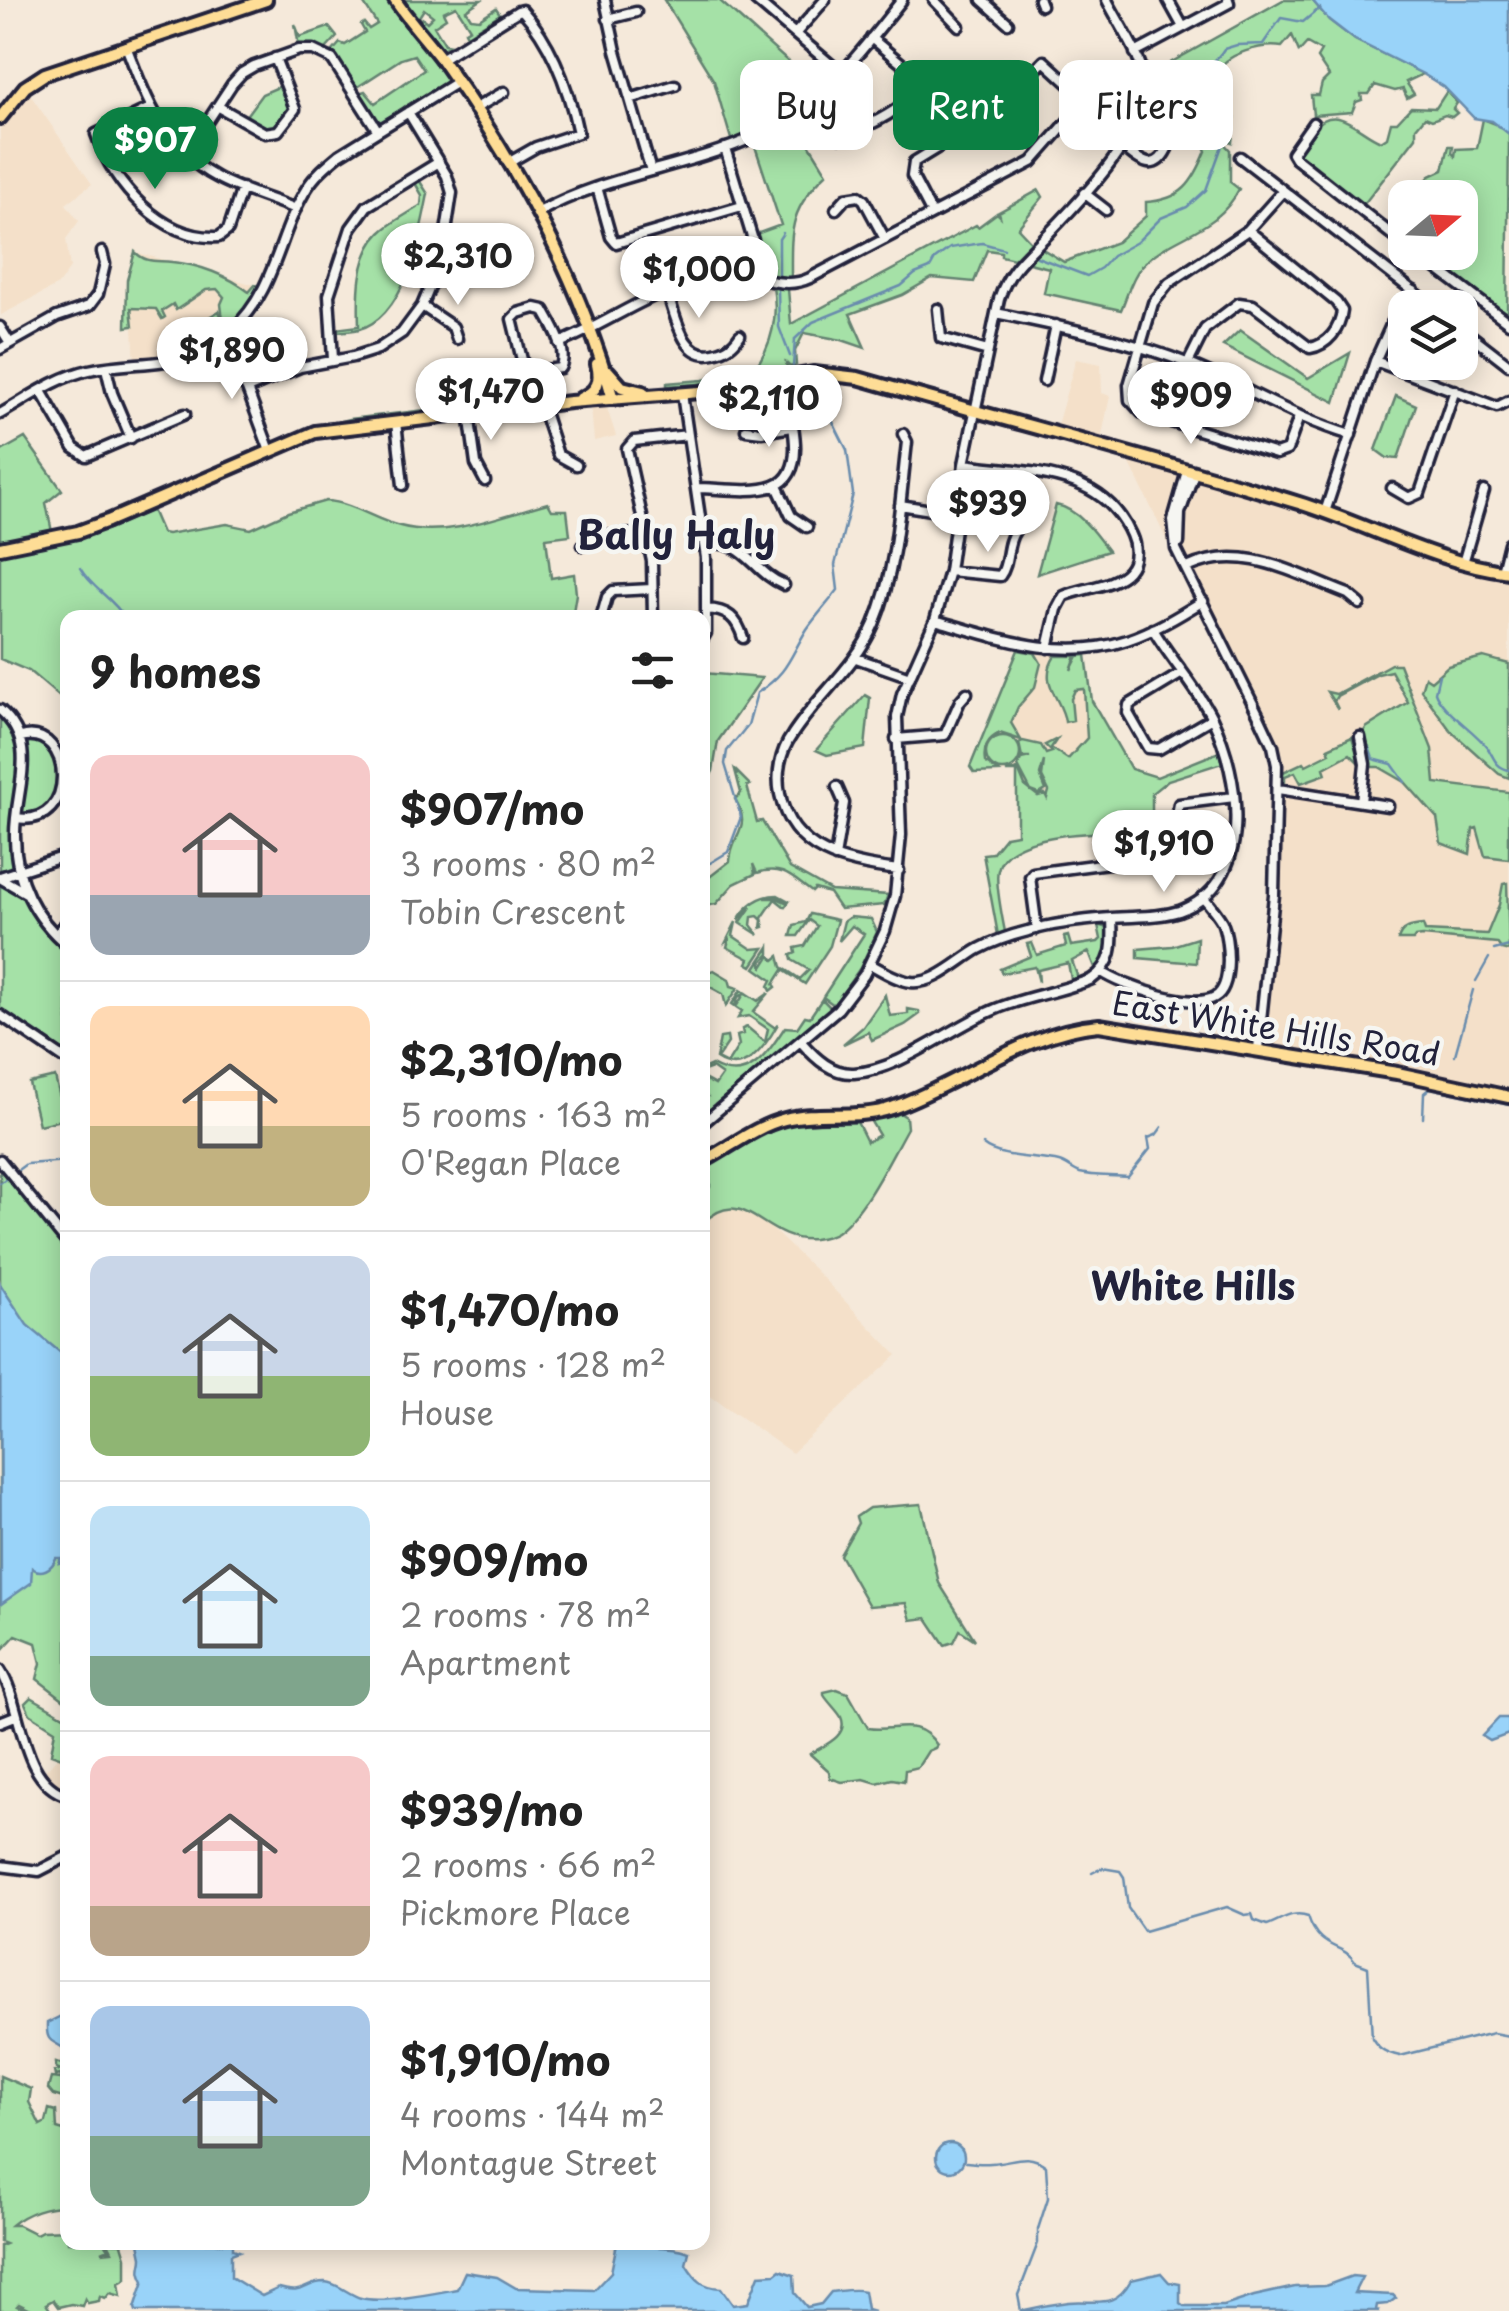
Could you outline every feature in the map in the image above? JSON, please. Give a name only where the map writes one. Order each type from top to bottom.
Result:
[{"type":"main road","points":[[0,118],[25,88],[45,74],[266,0]]},
{"type":"main road","points":[[395,0],[457,82],[538,212],[587,332],[601,354],[613,399]]},
{"type":"main road","points":[[570,402],[596,388],[601,354]]},
{"type":"main road","points":[[604,367],[622,387],[653,395]]},
{"type":"main road","points":[[0,548],[78,532],[315,432],[570,402],[682,394],[814,373],[858,378],[1190,472],[1325,512],[1463,563],[1506,572]]},
{"type":"main road","name":"East White Hills Road","points":[[710,1158],[775,1122],[796,1117],[877,1113],[1051,1036],[1080,1027],[1118,1026],[1416,1076],[1509,1097]]},
{"type":"street","points":[[605,0],[652,171]]},
{"type":"street","points":[[756,0],[826,60]]},
{"type":"street","points":[[796,34],[824,0]]},
{"type":"street","points":[[852,60],[902,0]]},
{"type":"street","points":[[934,0],[960,26]]},
{"type":"street","points":[[982,0],[1008,23]]},
{"type":"street","points":[[1107,0],[1137,60]]},
{"type":"street","points":[[1168,0],[1183,27]]},
{"type":"street","points":[[1135,53],[1230,3],[1228,0]]},
{"type":"street","points":[[441,59],[518,10],[530,20],[555,61],[578,133],[508,163]]},
{"type":"street","points":[[608,18],[636,12]]},
{"type":"street","points":[[871,38],[920,79],[920,86],[906,100],[873,119]]},
{"type":"street","points":[[126,46],[150,108],[186,154],[213,175],[296,209]]},
{"type":"street","points":[[186,154],[242,73],[306,50],[326,55],[338,67],[378,131]]},
{"type":"street","points":[[218,106],[260,131],[278,131],[295,109],[275,58]]},
{"type":"street","points":[[560,343],[666,290],[709,278],[802,282],[885,239],[1038,158],[1079,109],[1082,98],[1044,61],[994,113],[912,165],[912,176],[932,214]]},
{"type":"street","points":[[0,414],[75,374],[175,360],[218,341],[244,319],[266,288],[307,186],[322,170],[378,131],[457,82]]},
{"type":"street","points":[[630,98],[675,85]]},
{"type":"street","points":[[474,109],[504,92]]},
{"type":"street","points":[[150,108],[96,134],[116,171],[148,211],[184,232],[219,237],[228,230],[242,188]]},
{"type":"street","points":[[247,389],[300,367],[378,349],[402,332],[422,306],[437,276],[452,205],[450,184],[408,112]]},
{"type":"street","points":[[1313,123],[1292,153],[1295,158],[1388,232]]},
{"type":"street","points":[[538,212],[563,199],[740,142]]},
{"type":"street","points":[[725,148],[757,257],[759,278]]},
{"type":"street","points":[[710,1117],[802,1042],[847,999],[870,964],[888,920],[899,870],[902,817],[896,739],[900,703],[936,620],[949,571],[974,410],[1003,287],[1013,269],[1119,150]]},
{"type":"street","points":[[1127,150],[1147,165],[1154,165],[1166,150]]},
{"type":"street","points":[[1240,157],[1411,290]]},
{"type":"street","points":[[334,359],[329,295],[350,228],[367,206],[439,162]]},
{"type":"street","points":[[597,188],[616,243],[742,206]]},
{"type":"street","points":[[1283,190],[1248,230],[1162,289],[1153,303],[1128,392],[1135,408],[1142,413],[1276,454],[1287,450],[1298,417]]},
{"type":"street","points":[[1084,193],[1106,210]]},
{"type":"street","points":[[836,208],[846,198],[859,196],[885,239]]},
{"type":"street","points":[[1188,363],[1200,334],[1239,303],[1252,305],[1310,348],[1326,342],[1340,321],[1342,311],[1336,302],[1248,230]]},
{"type":"street","points":[[0,349],[56,318],[89,306],[100,286],[102,252]]},
{"type":"street","points":[[1439,270],[1509,323]]},
{"type":"street","points":[[666,290],[686,343],[694,353],[722,351],[740,335]]},
{"type":"street","points":[[422,306],[453,328],[457,339]]},
{"type":"street","points":[[542,308],[560,343],[564,358],[560,368],[528,371],[522,364],[514,316],[542,308]]},
{"type":"street","points":[[938,310],[941,338],[988,351]]},
{"type":"street","points":[[996,313],[1056,325],[1188,363],[1298,417],[1351,435]]},
{"type":"street","points":[[1044,381],[1056,325]]},
{"type":"street","points":[[0,326],[10,344]]},
{"type":"street","points":[[1325,512],[1388,332]]},
{"type":"street","points":[[218,341],[247,389],[270,451]]},
{"type":"street","points":[[1478,341],[1509,364]]},
{"type":"street","points":[[1375,361],[1496,406],[1509,400]]},
{"type":"street","points":[[106,368],[131,438]]},
{"type":"street","points":[[696,488],[777,486],[794,467],[786,378]]},
{"type":"street","points":[[1392,488],[1409,498],[1420,493],[1454,390]]},
{"type":"street","points":[[41,391],[81,456],[96,454],[185,414]]},
{"type":"street","points":[[682,394],[704,544],[706,609],[730,614],[744,638]]},
{"type":"street","points":[[542,406],[558,455],[576,465]]},
{"type":"street","points":[[469,414],[476,464],[486,481]]},
{"type":"street","points":[[396,422],[402,485]]},
{"type":"street","points":[[746,430],[762,432],[792,427]]},
{"type":"street","points":[[899,870],[835,858],[810,846],[794,830],[781,800],[778,774],[793,733],[856,658],[879,612],[900,505],[907,442],[904,434]]},
{"type":"street","points":[[653,610],[652,561],[628,445],[638,440],[688,435]]},
{"type":"street","points":[[964,464],[1078,482],[1101,495],[1130,532],[1135,551],[1130,568],[1121,576],[1064,596],[1056,609],[1048,648]]},
{"type":"street","points":[[1190,472],[1173,520],[1173,537],[1273,746],[1278,789],[1274,894],[1258,1050]]},
{"type":"street","points":[[777,486],[791,516],[807,527]]},
{"type":"street","points":[[1463,563],[1484,491]]},
{"type":"street","points":[[900,505],[956,514]]},
{"type":"street","points":[[949,571],[1000,576],[1004,572],[1008,540],[1015,531]]},
{"type":"street","points":[[582,545],[604,536],[646,533]]},
{"type":"street","points":[[1506,572],[1509,543]]},
{"type":"street","points":[[704,544],[733,545],[784,586]]},
{"type":"street","points":[[1187,568],[1218,556],[1250,558],[1348,594],[1360,604]]},
{"type":"street","points":[[603,610],[613,590],[652,589]]},
{"type":"street","points":[[936,620],[1048,648],[1078,650],[1108,646],[1153,630],[1204,602]]},
{"type":"street","points":[[870,964],[896,978],[920,982],[979,949],[1038,928],[1178,911],[1204,896],[1219,879],[1235,834],[1227,756],[1212,718],[1153,630]]},
{"type":"street","points":[[856,658],[910,677]]},
{"type":"street","points":[[1182,674],[1129,705],[1128,712],[1148,748],[1159,749],[1212,718]]},
{"type":"street","points":[[896,739],[945,735],[967,692]]},
{"type":"street","points":[[0,710],[21,737],[24,758],[14,838],[19,873],[27,894],[60,939]]},
{"type":"street","points":[[21,737],[31,735],[49,742],[60,768]]},
{"type":"street","points":[[1360,737],[1365,764],[1361,802]]},
{"type":"street","points":[[835,858],[844,803],[837,787]]},
{"type":"street","points":[[16,818],[45,813],[60,789]]},
{"type":"street","points":[[1278,789],[1388,806]]},
{"type":"street","points":[[1038,928],[1030,876],[1033,872],[1160,856],[1177,840],[1179,804],[1234,797]]},
{"type":"street","points":[[0,878],[60,858]]},
{"type":"street","points":[[0,878],[27,894]]},
{"type":"street","points":[[1102,972],[1127,986],[1191,1000],[1211,999],[1220,994],[1225,986],[1227,944],[1221,921],[1204,896]]},
{"type":"street","points":[[802,1042],[832,1069],[843,1072],[865,1071],[903,1056],[955,1026],[998,1008],[1079,984],[1102,972],[1111,958],[1112,918]]},
{"type":"street","points":[[56,935],[60,931]]},
{"type":"street","points":[[2,1021],[60,1055]]},
{"type":"street","points":[[0,1160],[60,1234]]},
{"type":"street","points":[[0,1670],[40,1775],[60,1793]]},
{"type":"street","points":[[0,1722],[16,1716]]},
{"type":"street","points":[[0,1866],[39,1871],[60,1860]]},
{"type":"shaded area","points":[[29,93],[92,184],[66,204],[79,221],[66,239],[70,268],[58,285],[1,315],[0,129]]},
{"type":"shaded area","points":[[135,252],[266,288],[244,319],[203,350],[135,366],[133,327],[126,327],[127,280]]},
{"type":"shaded area","points":[[1076,359],[1101,364],[1102,393],[1110,396],[1100,445],[1055,432]]},
{"type":"shaded area","points":[[591,408],[607,408],[616,436],[594,441]]},
{"type":"shaded area","points":[[1125,453],[1509,572],[1509,1097],[1258,1049],[1281,784],[1285,784],[1285,776],[1296,772],[1326,773],[1323,768],[1351,753],[1361,763],[1352,738],[1328,748],[1330,752],[1306,766],[1303,762],[1281,773],[1275,745],[1228,645],[1177,543],[1169,545]]},
{"type":"shaded area","points":[[1018,650],[1086,655],[1092,701],[1112,737],[1052,795],[1017,815],[1016,772],[974,773],[970,767]]},
{"type":"shaded area","points":[[731,1190],[897,1355],[792,1453],[710,1396],[710,1208]]},
{"type":"shaded area","points":[[60,1759],[60,1790],[42,1774]]},
{"type":"green space","points":[[368,0],[386,0],[447,78],[444,85],[377,122],[359,93],[365,91],[375,103],[424,70],[414,55],[356,88],[332,52],[340,43],[345,45],[365,32],[361,25],[364,23],[369,29],[377,24],[364,4]]},
{"type":"green space","points":[[403,0],[481,0],[466,10],[471,18],[479,19],[496,8],[500,14],[467,35],[465,31],[470,28],[456,6],[443,12],[446,18],[434,26],[445,44],[451,45],[442,49],[418,21],[422,18],[427,22],[433,16],[424,9],[417,20]]},
{"type":"green space","points":[[664,0],[719,0],[786,60],[740,60],[740,142],[733,146],[714,81]]},
{"type":"green space","points":[[1283,0],[1312,0],[1329,20],[1355,40],[1423,74],[1406,82],[1414,94],[1407,98],[1403,89],[1395,91],[1375,85],[1369,94],[1361,94],[1362,100],[1356,102],[1352,112],[1313,115],[1311,95],[1319,95],[1329,76],[1317,58],[1321,51],[1307,43],[1299,52],[1292,35],[1282,47],[1255,49],[1228,60],[1175,60]]},
{"type":"green space","points":[[295,24],[300,37],[329,27],[337,37],[325,50],[315,46],[294,48],[298,41]]},
{"type":"green space","points":[[283,85],[292,110],[275,129],[261,129],[245,117],[262,94]]},
{"type":"green space","points":[[1447,91],[1457,103],[1453,109],[1457,113],[1432,120],[1425,117],[1416,128],[1416,137],[1364,204],[1385,224],[1298,156],[1307,137],[1323,120],[1340,118],[1381,141],[1387,137],[1391,122],[1397,122],[1411,107],[1436,108]]},
{"type":"green space","points":[[1483,119],[1509,134],[1507,317],[1478,296],[1478,290],[1470,290],[1442,270],[1478,270],[1478,180],[1426,180],[1443,170],[1449,146],[1453,146],[1455,156],[1456,149],[1477,148]]},
{"type":"green space","points":[[756,150],[813,150],[827,173],[798,210],[791,247],[791,279],[768,275],[756,234],[781,225]]},
{"type":"green space","points":[[1230,150],[1230,182],[1239,189],[1218,216],[1165,247],[1141,267],[1121,310],[1044,293],[1049,268],[1025,262],[1041,248],[1064,262],[1117,242],[1146,216],[1146,202],[1169,198],[1185,188],[1206,151]]},
{"type":"green space","points":[[419,180],[428,194],[415,251],[399,291],[375,321],[359,329],[335,332],[359,326],[359,289],[367,253],[384,229],[421,205],[422,195],[415,183]]},
{"type":"green space","points":[[1039,190],[1043,197],[1018,228],[1031,242],[1014,259],[987,250],[974,282],[932,278],[902,295],[850,314],[865,348],[804,333],[795,351],[796,365],[790,367],[786,363],[787,369],[715,383],[667,386],[754,369],[772,330],[773,287],[788,289],[791,324],[978,227],[997,213],[1000,216],[999,212]]},
{"type":"green space","points":[[135,252],[148,260],[203,268],[249,292],[255,285],[260,286],[242,313],[212,338],[201,322],[219,311],[223,321],[224,297],[217,289],[206,290],[176,310],[173,304],[162,311],[162,319],[156,309],[131,308],[133,326],[126,327],[127,280]]},
{"type":"green space","points":[[1240,330],[1308,378],[1350,353],[1335,402],[1223,346]]},
{"type":"green space","points":[[1396,396],[1416,405],[1398,459],[1387,458],[1376,450]]},
{"type":"green space","points":[[477,404],[477,408],[318,427],[350,419]]},
{"type":"green space","points":[[25,438],[62,490],[46,503],[52,532],[0,541],[0,452]]},
{"type":"green space","points":[[326,501],[391,523],[437,530],[475,524],[548,503],[552,510],[567,510],[570,535],[546,538],[551,578],[574,574],[573,610],[60,610],[60,697],[29,671],[0,659],[0,554],[106,530],[152,510],[162,533],[167,534],[227,524],[251,529]]},
{"type":"green space","points":[[1056,505],[1079,517],[1108,551],[1037,574]]},
{"type":"green space","points":[[1018,650],[1035,653],[1041,663],[1035,687],[1018,707],[1011,723],[1021,740],[996,735],[987,744],[985,762],[999,772],[974,773],[970,767]]},
{"type":"green space","points":[[1086,655],[1092,701],[1131,769],[1157,777],[1219,752],[1222,763],[1168,780],[1152,793],[1152,831],[1041,839],[1006,856],[997,875],[1005,932],[998,935],[983,854],[992,853],[1006,836],[1017,834],[1017,772],[1006,772],[1018,769],[1031,790],[1018,766],[1021,759],[1030,757],[1022,757],[1019,743],[1041,745],[1046,754],[1052,752],[1045,745],[1057,739],[1051,748],[1068,759],[1087,738],[1084,689],[1075,690],[1071,699],[1073,720],[1065,722],[1050,683],[1050,666],[1055,656],[1076,656],[1071,670],[1078,656]],"holes":[[[1044,761],[1042,777],[1049,791],[1047,798],[1032,791],[1039,794],[1046,790],[1040,775]]]},
{"type":"green space","points":[[1483,657],[1509,664],[1509,778],[1499,774],[1451,731],[1421,690],[1425,677],[1431,681],[1448,666]]},
{"type":"green space","points":[[1391,664],[1399,664],[1432,749],[1435,783],[1509,792],[1509,859],[1485,856],[1477,828],[1473,829],[1470,854],[1441,843],[1437,818],[1405,782],[1379,767],[1371,767],[1368,772],[1369,747],[1363,733],[1408,702],[1391,671],[1337,696],[1334,701],[1338,709],[1327,692],[1336,694]]},
{"type":"green space","points":[[710,674],[762,678],[718,741],[710,776]]},
{"type":"green space","points":[[865,695],[870,698],[865,748],[827,755],[816,750]]},
{"type":"green space","points":[[0,716],[15,734],[20,759],[11,821],[13,862],[8,871],[0,873]]},
{"type":"green space","points":[[1003,736],[1015,741],[1020,753],[1015,765],[1003,770],[991,765],[986,753],[991,741]]},
{"type":"green space","points":[[1352,737],[1361,765],[1350,754],[1324,768],[1326,774],[1301,783],[1295,772],[1285,776],[1285,785],[1281,784],[1281,773],[1330,753],[1328,748]]},
{"type":"green space","points":[[34,738],[53,757],[59,781],[50,803],[25,815],[22,813],[28,740]]},
{"type":"green space","points":[[735,770],[750,785],[747,786],[757,822],[762,821],[790,868],[831,891],[888,895],[884,905],[840,909],[829,893],[815,889],[812,892],[781,872],[757,873],[753,864],[755,874],[734,884],[716,904],[710,905],[710,877],[730,861],[742,825],[735,799],[741,793]]},
{"type":"green space","points":[[0,882],[21,893],[60,945],[60,1050],[0,1009]]},
{"type":"green space","points":[[1507,883],[1509,951],[1497,943],[1423,936],[1398,940],[1405,930],[1423,925],[1425,931],[1487,934],[1503,884]]},
{"type":"green space","points":[[778,895],[790,902],[778,896],[765,898],[777,898],[788,903],[785,907],[775,899],[762,918],[764,927],[761,928],[758,916],[752,917],[751,925],[759,935],[740,923],[751,907],[738,920],[754,902],[765,897]]},
{"type":"green space","points":[[810,914],[837,920],[830,946],[805,984],[783,970],[771,991],[772,980],[755,968],[769,947],[769,954],[761,963],[763,967],[770,956],[774,960],[779,956],[782,967],[800,979],[809,970],[792,960],[791,955],[796,953],[795,948],[805,946],[817,926],[809,920],[798,936],[791,936],[794,925],[806,922]]},
{"type":"green space","points":[[850,917],[871,919],[877,932],[860,968],[834,1005],[823,997],[864,934],[852,926],[839,941],[844,921]]},
{"type":"green space","points":[[736,922],[733,936],[752,949],[764,948],[752,966],[747,963],[749,959],[727,947]]},
{"type":"green space","points":[[1098,925],[1107,928],[1108,940],[1096,970],[1089,952],[1072,961],[1078,978],[1071,979],[1068,963],[1038,970],[1039,982],[1035,967],[1002,973],[1000,969],[1031,956],[1027,944],[1032,943],[1037,955],[1066,946],[1064,937],[1068,936],[1071,946],[1098,942]]},
{"type":"green space","points":[[1197,938],[1196,963],[1138,958],[1138,949],[1172,946]]},
{"type":"green space","points":[[710,971],[729,979],[731,986],[738,988],[726,1006],[723,994],[710,987]]},
{"type":"green space","points":[[741,990],[758,1001],[769,993],[753,1012],[774,1027],[778,1024],[773,1033],[753,1057],[736,1065],[727,1064],[739,1045],[737,1036],[743,1034],[742,1029],[747,1027],[765,1042],[768,1029],[749,1016],[738,1018],[742,1011],[736,1007],[744,994],[735,1006],[732,1004]]},
{"type":"green space","points":[[885,995],[890,1016],[908,1014],[908,1009],[920,1014],[872,1040],[868,1032],[843,1044],[863,1027]]},
{"type":"green space","points":[[822,999],[831,1008],[710,1109],[710,1082],[715,1085],[722,1075],[710,1066],[736,1072],[745,1069],[763,1057],[785,1027],[797,1028],[805,1016],[810,1017]]},
{"type":"green space","points":[[727,1037],[728,1043],[717,1059],[727,1064],[716,1059],[720,1038]]},
{"type":"green space","points":[[55,1077],[60,1120],[39,1125],[29,1083]]},
{"type":"green space","points":[[897,1111],[906,1117],[907,1128],[867,1198],[835,1233],[814,1239],[796,1238],[731,1208],[710,1218],[713,1161],[784,1124],[857,1122],[867,1142],[879,1135],[870,1120]]},
{"type":"green space","points":[[0,1166],[60,1240],[60,1697],[37,1679],[41,1663],[36,1643],[16,1635],[0,1652]]},
{"type":"green space","points":[[921,1504],[939,1583],[975,1640],[960,1630],[954,1642],[945,1645],[927,1618],[911,1620],[906,1603],[869,1606],[840,1555],[858,1523],[856,1517],[869,1508]]},
{"type":"green space","points":[[837,1689],[848,1693],[868,1728],[913,1728],[937,1745],[918,1767],[905,1770],[904,1781],[842,1782],[830,1778],[829,1771],[810,1754],[833,1740],[841,1730],[841,1717],[824,1695]]},
{"type":"green space","points":[[31,1697],[60,1714],[60,1757],[51,1754],[55,1730],[30,1714],[25,1703]]},
{"type":"green space","points":[[0,2076],[31,2089],[29,2102],[40,2125],[46,2122],[49,2109],[56,2111],[60,2130],[60,2206],[37,2211],[11,2225],[36,2234],[60,2230],[60,2250],[124,2250],[126,2279],[119,2283],[121,2296],[110,2293],[88,2303],[85,2298],[82,2306],[58,2307],[53,2300],[46,2304],[51,2311],[31,2310],[19,2304],[28,2311],[0,2311],[0,2246],[5,2244],[0,2242]]},
{"type":"green space","points":[[51,2078],[60,2079],[60,2097],[48,2089]]},
{"type":"water","points":[[1312,0],[1509,0],[1509,134],[1492,121],[1474,118],[1444,87],[1423,74],[1355,40],[1329,20]]},
{"type":"water","points":[[0,1284],[27,1325],[60,1352],[60,1558],[46,1570],[32,1568],[31,1583],[1,1604]]},
{"type":"water","points":[[1499,1718],[1509,1718],[1509,1734],[1490,1741],[1482,1736]]},
{"type":"water","points":[[60,2016],[60,2047],[51,2041],[47,2023]]},
{"type":"water","points":[[950,2143],[960,2147],[964,2157],[960,2167],[950,2171],[940,2167],[936,2157],[940,2147]]},
{"type":"water","points":[[140,2250],[239,2251],[231,2254],[231,2277],[262,2296],[279,2288],[300,2290],[325,2282],[361,2298],[409,2297],[457,2289],[465,2272],[497,2277],[516,2288],[594,2290],[611,2272],[616,2250],[680,2250],[689,2252],[686,2264],[700,2282],[721,2288],[733,2305],[748,2303],[759,2275],[780,2270],[794,2275],[795,2293],[807,2307],[821,2304],[831,2292],[856,2290],[864,2291],[867,2309],[874,2311],[135,2308],[144,2281]]},
{"type":"water","points":[[1161,2273],[1169,2282],[1180,2284],[1180,2303],[1184,2306],[1224,2306],[1295,2287],[1325,2286],[1352,2276],[1362,2277],[1354,2293],[1396,2298],[1377,2305],[1376,2310],[1380,2311],[1020,2311],[1069,2302],[1111,2300],[1131,2280]]},
{"type":"waterway","points":[[1215,60],[1224,49],[1263,44],[1281,18],[1303,22],[1320,8]]},
{"type":"waterway","points":[[1037,257],[1087,276],[1101,268],[1112,256],[1137,242],[1161,218],[1187,207],[1206,190],[1220,150]]},
{"type":"waterway","points":[[779,276],[779,239],[783,233]]},
{"type":"waterway","points":[[793,366],[795,339],[813,322],[901,286],[930,268],[950,248],[982,243],[1004,249]]},
{"type":"waterway","points":[[778,290],[779,327],[790,356]]},
{"type":"waterway","points":[[710,863],[728,852],[741,817],[725,764],[727,751],[748,725],[757,693],[782,671],[807,629],[838,590],[835,565],[853,494],[847,450],[832,420],[827,393],[815,383]]},
{"type":"waterway","points":[[80,568],[119,610]]},
{"type":"waterway","points":[[1439,675],[1435,692],[1438,699],[1481,740],[1498,764],[1509,770]]},
{"type":"waterway","points":[[1369,747],[1373,759],[1392,764],[1405,782]]},
{"type":"waterway","points":[[1494,950],[1509,946]]},
{"type":"waterway","points":[[1476,981],[1489,958]]},
{"type":"waterway","points":[[1455,1055],[1473,990]]},
{"type":"waterway","points":[[1423,1118],[1424,1093],[1430,1088],[1509,1105]]},
{"type":"waterway","points":[[983,1145],[1008,1155],[1059,1162],[1080,1173],[1128,1177],[1150,1149],[1148,1138],[1162,1127]]},
{"type":"waterway","points":[[0,1183],[26,1164],[60,1162]]},
{"type":"waterway","points":[[1092,1873],[1102,1868],[1120,1871],[1128,1908],[1144,1931],[1227,1907],[1252,1914],[1254,1920],[1267,1925],[1292,1915],[1308,1916],[1318,1936],[1368,1967],[1372,2038],[1387,2052],[1400,2056],[1493,2033],[1509,2036]]},
{"type":"waterway","points":[[966,2162],[1026,2158],[1046,2166],[1048,2198],[1038,2229],[1038,2243],[1018,2295],[1021,2311]]},
{"type":"district","name":"Bally Haly","points":[[676,536]]},
{"type":"district","name":"White Hills","points":[[1193,1287]]}]
